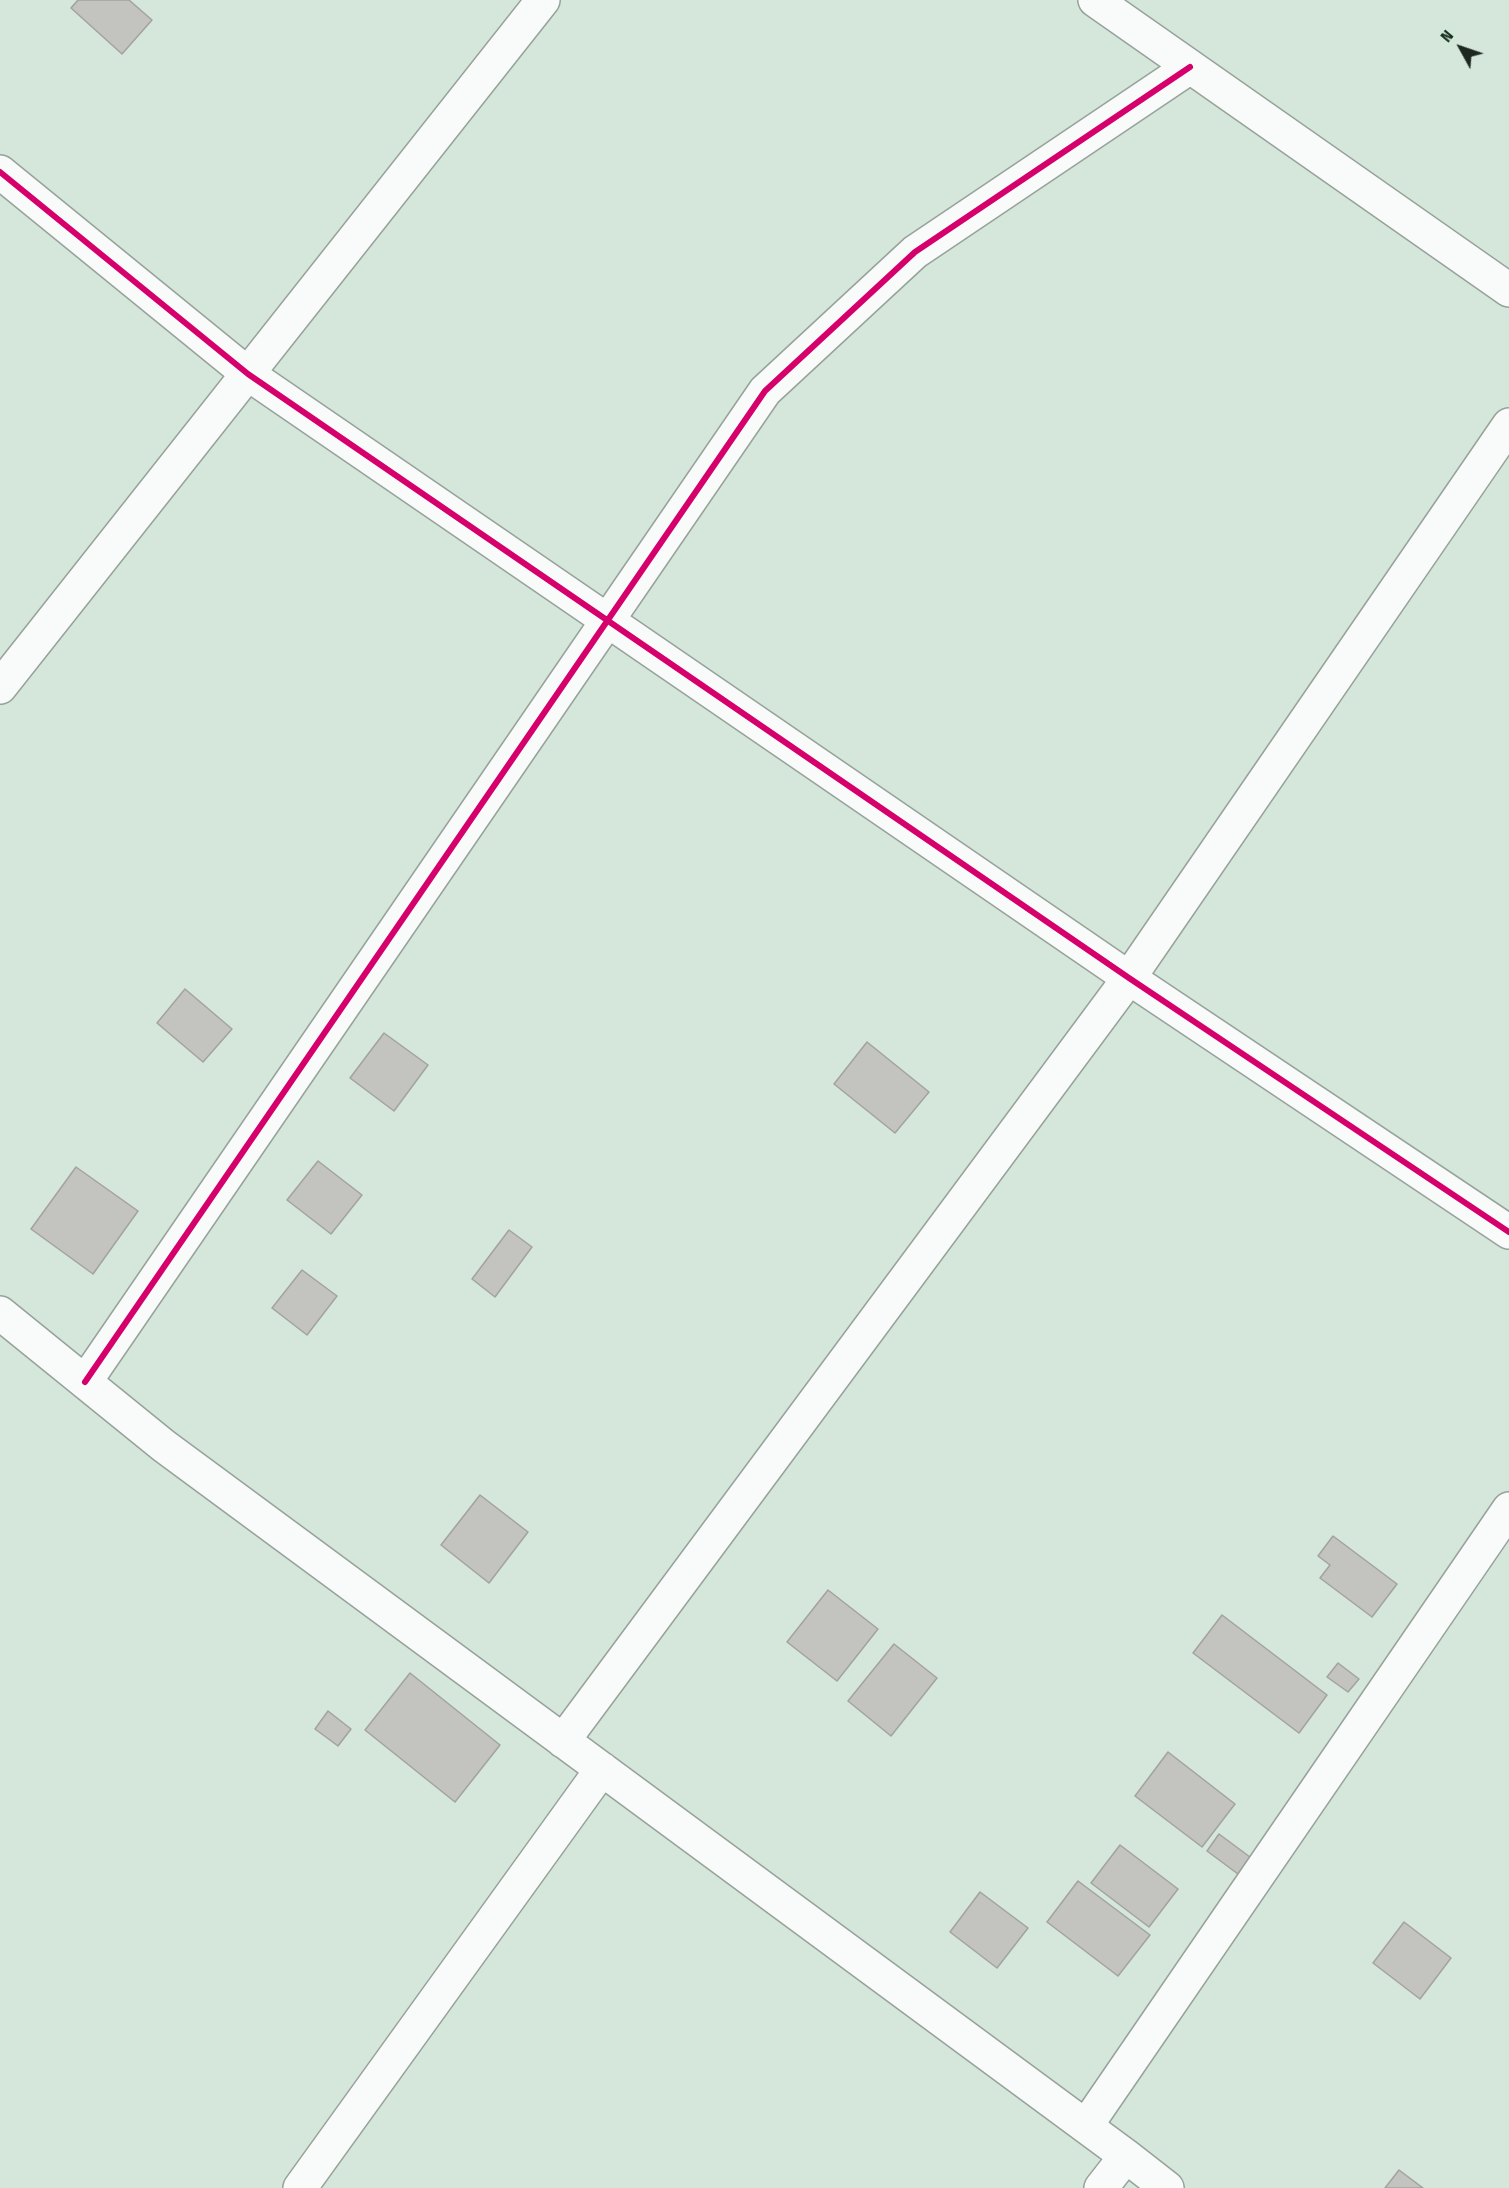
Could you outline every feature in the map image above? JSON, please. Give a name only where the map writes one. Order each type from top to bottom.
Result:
[{"type":"street","points":[[0,687],[543,0]]},
{"type":"street","points":[[1095,0],[1509,290]]},
{"type":"street","points":[[85,1382],[765,391],[915,252],[1191,67]]},
{"type":"street","points":[[0,172],[248,374],[1129,978],[1509,1232]]},
{"type":"street","points":[[563,1741],[1129,978],[1509,425]]},
{"type":"street","points":[[0,1313],[164,1446],[1167,2188]]},
{"type":"street","points":[[1086,2126],[1509,1509]]},
{"type":"street","points":[[300,2188],[602,1769]]},
{"type":"street","points":[[1101,2188],[1126,2156]]},
{"type":"building","points":[[78,0],[129,0],[152,20],[122,54],[71,8]]},
{"type":"building","points":[[185,989],[232,1029],[203,1062],[157,1023]]},
{"type":"building","points":[[384,1033],[428,1065],[394,1111],[350,1078]]},
{"type":"building","points":[[867,1042],[929,1092],[895,1133],[834,1084]]},
{"type":"building","points":[[318,1161],[362,1195],[331,1234],[287,1200]]},
{"type":"building","points":[[76,1167],[138,1211],[93,1274],[31,1229]]},
{"type":"building","points":[[509,1230],[532,1247],[495,1297],[472,1279]]},
{"type":"building","points":[[302,1270],[337,1296],[307,1335],[272,1308]]},
{"type":"building","points":[[480,1495],[528,1532],[489,1583],[441,1545]]},
{"type":"building","points":[[1333,1536],[1397,1584],[1372,1617],[1320,1578],[1330,1565],[1318,1556]]},
{"type":"building","points":[[828,1590],[878,1629],[837,1681],[787,1642]]},
{"type":"building","points":[[1222,1615],[1327,1695],[1299,1733],[1193,1653]]},
{"type":"building","points":[[894,1644],[937,1678],[891,1736],[848,1701]]},
{"type":"building","points":[[1338,1663],[1359,1679],[1348,1692],[1327,1677]]},
{"type":"building","points":[[410,1673],[500,1745],[455,1802],[365,1730]]},
{"type":"building","points":[[328,1711],[351,1729],[338,1746],[315,1729]]},
{"type":"building","points":[[1168,1752],[1235,1804],[1202,1847],[1135,1796]]},
{"type":"building","points":[[1219,1834],[1254,1860],[1242,1877],[1207,1851]]},
{"type":"building","points":[[1120,1845],[1178,1889],[1149,1927],[1091,1883]]},
{"type":"building","points":[[1078,1881],[1150,1935],[1118,1976],[1047,1922]]},
{"type":"building","points":[[980,1892],[1028,1928],[997,1968],[950,1932]]},
{"type":"building","points":[[1404,1922],[1451,1958],[1420,1999],[1373,1963]]},
{"type":"building","points":[[1399,2170],[1423,2188],[1385,2188]]},
{"type":"cycle path","points":[[85,1382],[765,391],[915,252],[1190,67]]},
{"type":"cycle path","points":[[0,172],[248,374],[1129,978],[1509,1232]]}]
